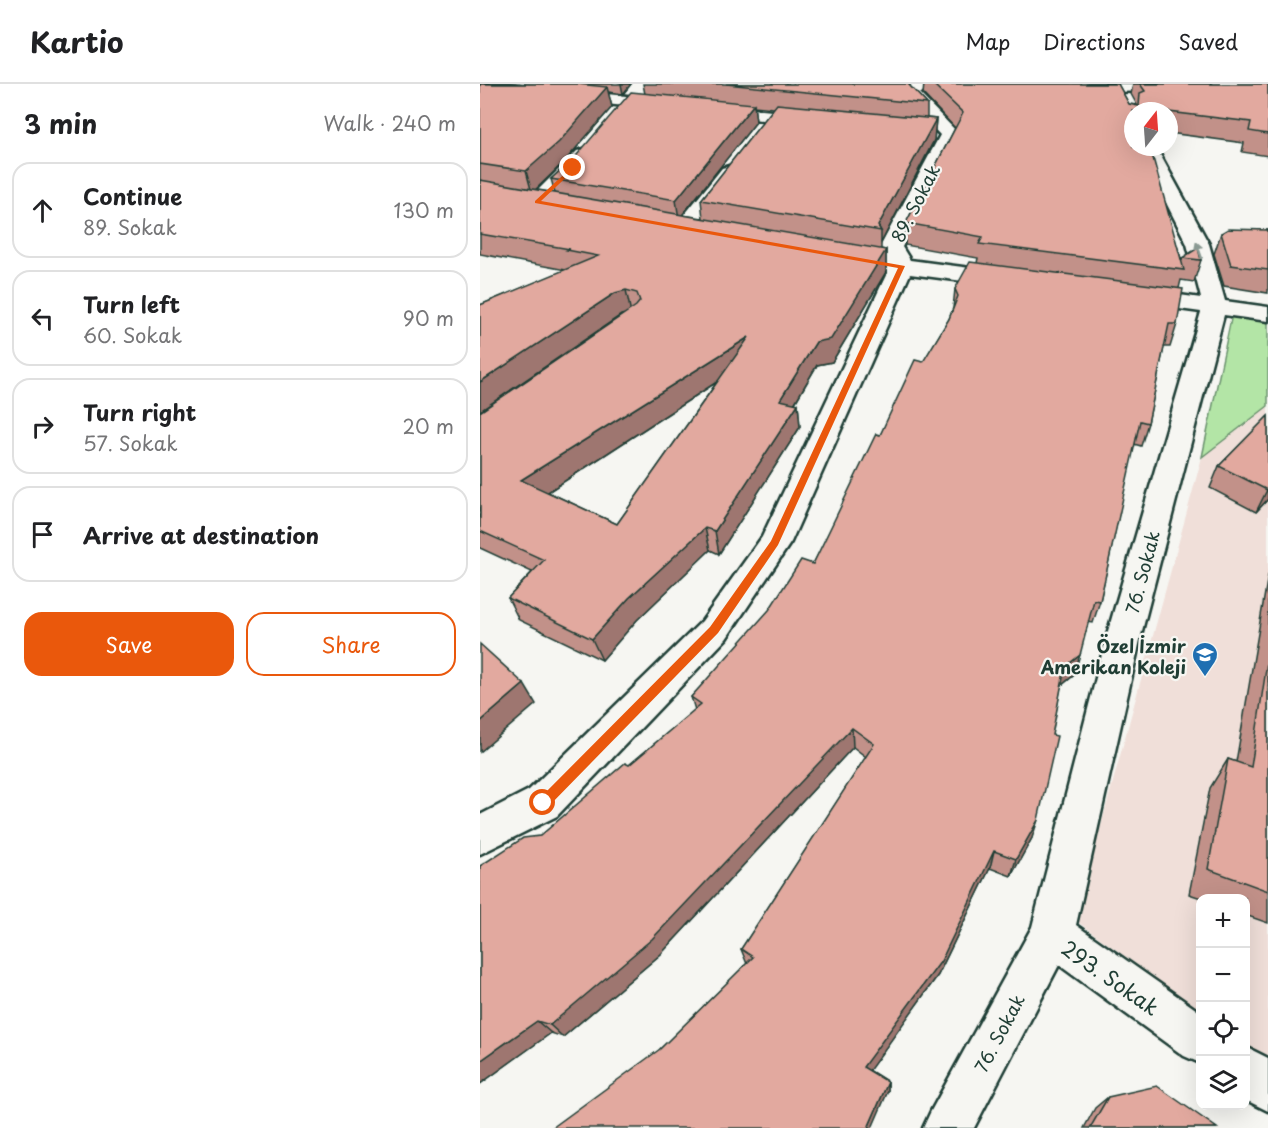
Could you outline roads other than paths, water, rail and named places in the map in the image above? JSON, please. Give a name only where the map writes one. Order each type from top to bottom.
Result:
[{"type":"street","points":[[615,118],[643,84]]},
{"type":"street","name":"89. Sokak","points":[[480,835],[543,803],[714,630],[775,542],[902,266],[891,247],[938,133],[910,94],[923,84]]},
{"type":"street","points":[[1096,84],[1115,86],[1202,84]]},
{"type":"street","points":[[480,86],[832,122]]},
{"type":"street","points":[[1115,86],[1124,102]]},
{"type":"street","points":[[758,135],[773,116]]},
{"type":"street","points":[[537,202],[573,168],[594,143]]},
{"type":"street","points":[[685,229],[744,153]]},
{"type":"street","points":[[1152,156],[1198,244],[1215,306]]},
{"type":"street","points":[[514,198],[560,206]]},
{"type":"street","points":[[662,224],[707,232]]},
{"type":"street","points":[[856,258],[1030,282]]},
{"type":"street","points":[[1111,293],[1268,314]]},
{"type":"street","name":"76. Sokak","points":[[948,1128],[1052,934],[1125,631],[1215,306]]},
{"type":"street","name":"293. Sokak","points":[[1052,934],[1196,1037]]},
{"type":"street","points":[[1250,1074],[1268,1087]]},
{"type":"place","name":"Özel İzmir Amerikan Koleji","points":[[1205,678]]}]
